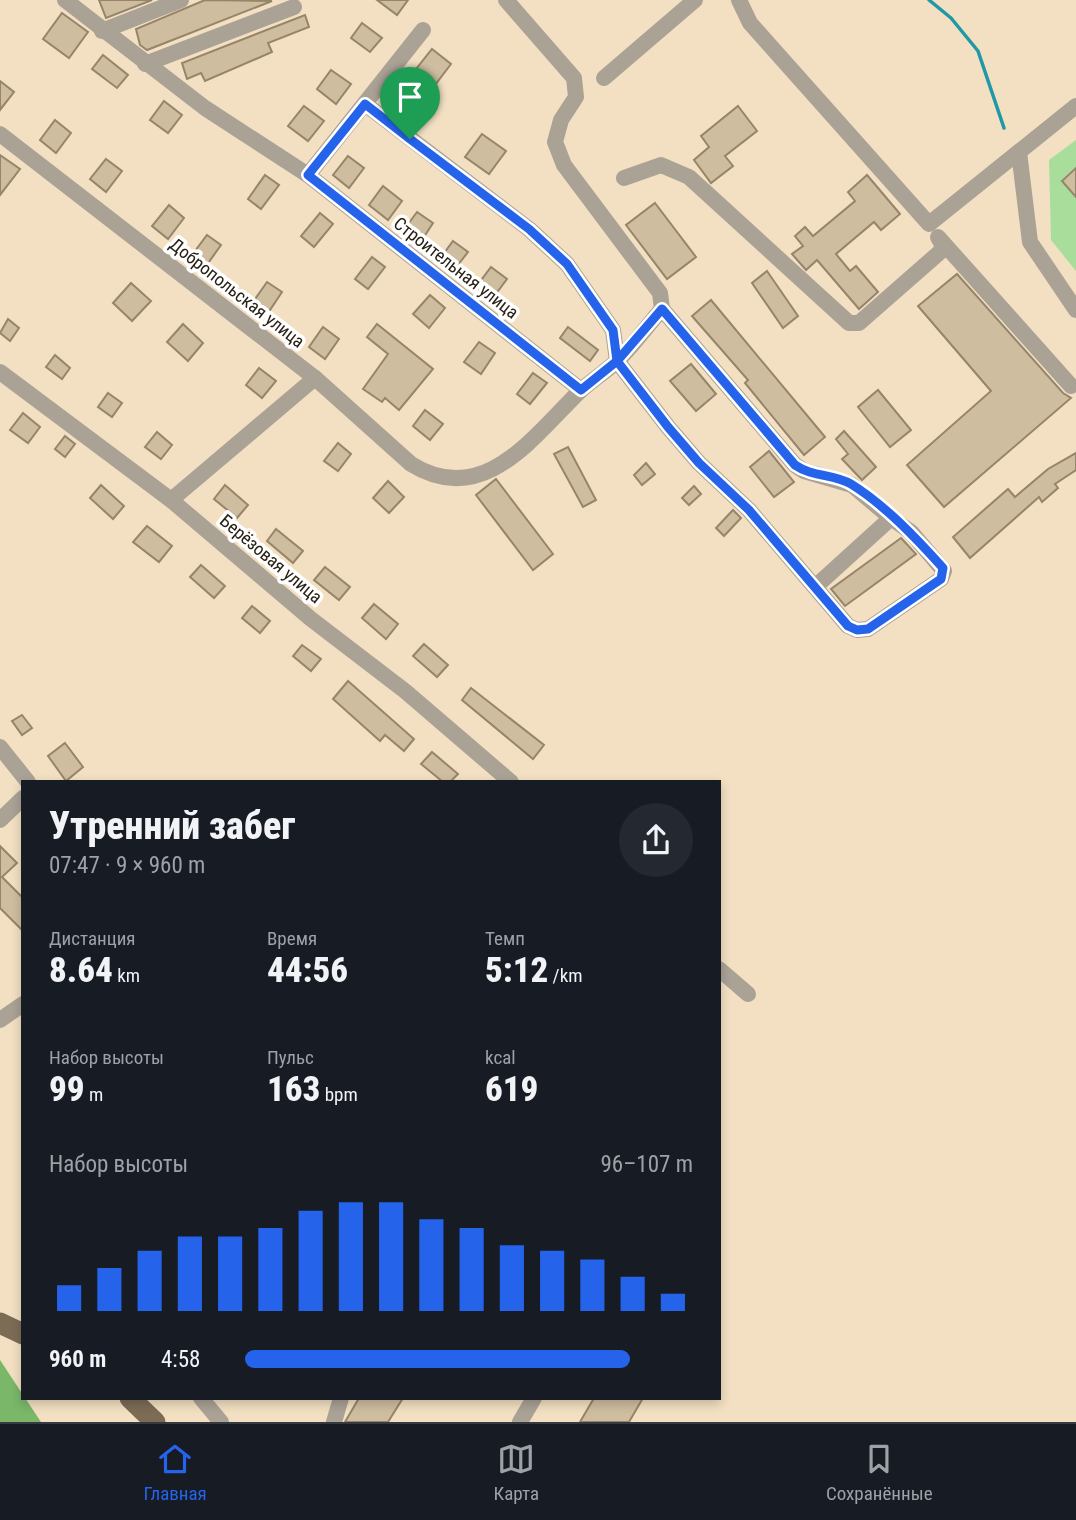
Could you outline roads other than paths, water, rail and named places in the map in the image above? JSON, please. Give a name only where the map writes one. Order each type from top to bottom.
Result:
[{"type":"main road","points":[[0,1323],[21,1333]]},
{"type":"main road","points":[[132,1400],[155,1422]]},
{"type":"street","name":"Строительная улица","points":[[65,0],[145,64],[308,175],[581,390]]},
{"type":"street","points":[[102,31],[181,0]]},
{"type":"street","points":[[365,104],[529,229],[567,264],[613,330],[617,361],[692,454],[749,510],[848,626],[857,630],[868,629],[941,579],[943,568],[911,532],[852,485],[804,471],[795,465],[662,309],[660,293],[564,165],[555,142],[561,120],[576,97],[573,78],[506,0]]},
{"type":"street","points":[[604,78],[695,0]]},
{"type":"street","points":[[624,178],[661,165],[688,177],[849,323],[859,323],[940,252],[943,245],[929,223],[750,23],[739,0]]},
{"type":"street","points":[[145,64],[294,7]]},
{"type":"street","points":[[308,175],[423,30]]},
{"type":"street","points":[[929,223],[1076,106]]},
{"type":"street","name":"Добропольская улица","points":[[0,134],[315,378],[411,464],[427,474],[450,480],[481,474],[510,459],[533,442],[581,390]]},
{"type":"street","points":[[1019,152],[1030,242],[1076,310]]},
{"type":"street","points":[[939,239],[1071,386]]},
{"type":"street","points":[[581,390],[617,361],[662,309]]},
{"type":"street","name":"Берёзовая улица","points":[[0,372],[171,500],[509,780]]},
{"type":"street","points":[[171,500],[315,378]]},
{"type":"street","points":[[815,587],[891,518]]},
{"type":"street","points":[[0,747],[26,780]]},
{"type":"street","points":[[0,820],[21,800]]},
{"type":"street","points":[[721,971],[748,993]]},
{"type":"street","points":[[0,1020],[21,1005]]},
{"type":"street","points":[[203,1400],[221,1422]]},
{"type":"street","points":[[334,1422],[340,1400]]},
{"type":"street","points":[[520,1422],[533,1400]]},
{"type":"waterway","points":[[929,0],[951,18],[978,51],[1004,128]]}]
